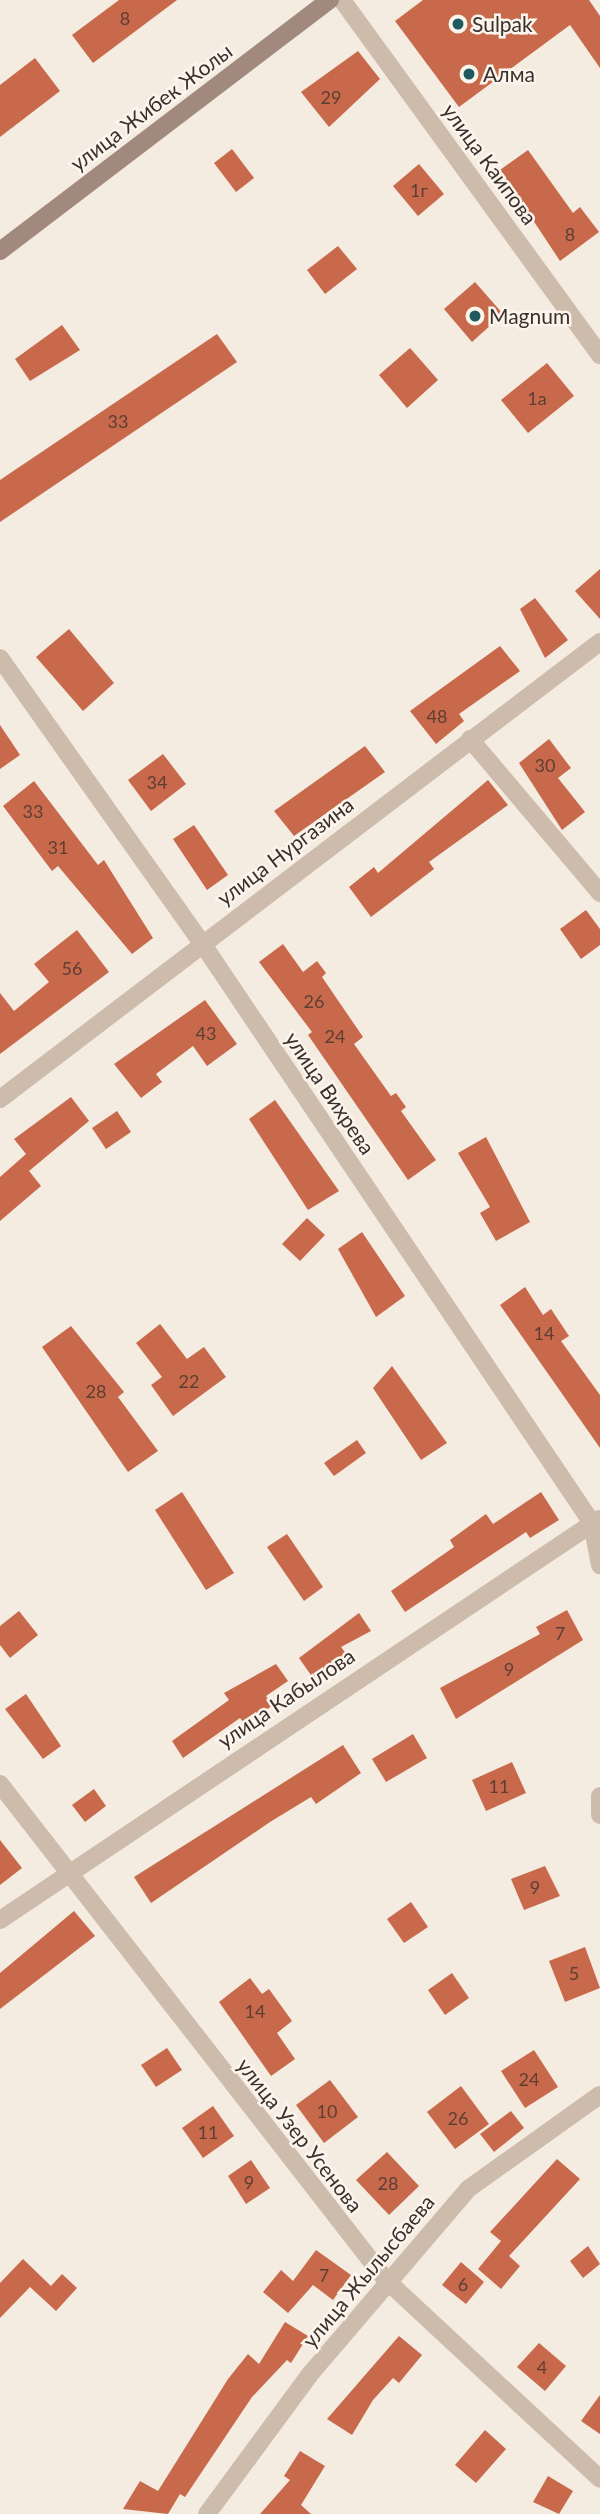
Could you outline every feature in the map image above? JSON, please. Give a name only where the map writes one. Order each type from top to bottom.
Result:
[{"type":"main road","name":"улица Жибек Жолы","points":[[0,251],[330,0]]},
{"type":"street","name":"улица Каипова","points":[[342,0],[600,355]]},
{"type":"street","name":"улица Нургазина","points":[[0,1099],[201,943],[600,642]]},
{"type":"street","name":"улица Вихрева","points":[[0,658],[201,943],[596,1520],[600,1565]]},
{"type":"street","points":[[470,739],[600,893]]},
{"type":"street","name":"улица Кабылова","points":[[0,1920],[64,1873],[596,1520]]},
{"type":"street","name":"улица Узер Усенова","points":[[0,1784],[64,1873],[386,2280],[600,2479]]},
{"type":"street","points":[[600,1796],[600,1815]]},
{"type":"street","name":"улица Жылысбаева","points":[[207,2514],[386,2280],[468,2189],[600,2095]]},
{"type":"building","points":[[119,0],[177,0],[93,63],[72,35]]},
{"type":"building","name":"Алма","points":[[423,0],[589,0],[600,16],[600,68],[570,25],[459,107],[395,21]]},
{"type":"building","points":[[358,51],[380,79],[329,127],[301,92]]},
{"type":"building","points":[[35,58],[60,91],[0,137],[0,85]]},
{"type":"building","points":[[232,149],[254,178],[236,192],[214,163]]},
{"type":"building","points":[[528,150],[573,213],[580,207],[599,232],[560,261],[500,170]]},
{"type":"building","points":[[419,164],[444,194],[418,216],[393,186]]},
{"type":"building","points":[[338,246],[357,269],[325,294],[307,270]]},
{"type":"building","points":[[475,282],[503,314],[472,342],[444,309]]},
{"type":"building","points":[[62,325],[80,350],[30,381],[15,359]]},
{"type":"building","points":[[217,334],[237,362],[0,522],[0,480]]},
{"type":"building","points":[[410,348],[438,380],[407,408],[379,375]]},
{"type":"building","name":"Magnum","points":[[547,363],[574,396],[528,433],[501,400]]},
{"type":"building","points":[[600,569],[600,619],[575,591]]},
{"type":"building","points":[[535,598],[568,640],[545,658],[520,609]]},
{"type":"building","points":[[69,629],[114,683],[83,711],[36,657]]},
{"type":"building","points":[[500,646],[520,671],[459,714],[464,721],[436,744],[410,711]]},
{"type":"building","points":[[0,725],[20,755],[0,769]]},
{"type":"building","points":[[549,739],[571,768],[558,778],[585,812],[562,830],[519,763]]},
{"type":"building","points":[[365,746],[385,772],[294,836],[274,811]]},
{"type":"building","points":[[163,754],[186,784],[151,811],[128,780]]},
{"type":"building","points":[[488,780],[508,805],[429,862],[434,869],[371,917],[349,887],[374,867],[378,873]]},
{"type":"building","points":[[34,781],[98,865],[104,860],[153,938],[132,954],[58,866],[52,871],[3,806]]},
{"type":"building","points":[[194,825],[228,875],[207,890],[173,839]]},
{"type":"building","points":[[586,910],[600,929],[600,945],[581,959],[560,929]]},
{"type":"building","points":[[77,930],[109,972],[0,1054],[0,993],[14,1011],[49,982],[34,964]]},
{"type":"building","points":[[283,944],[303,972],[317,961],[326,973],[322,977],[363,1037],[354,1044],[391,1096],[396,1093],[406,1107],[401,1111],[436,1160],[408,1180],[308,1035],[312,1032],[259,962]]},
{"type":"building","points":[[205,1000],[237,1044],[207,1066],[193,1046],[156,1074],[162,1082],[141,1098],[114,1064]]},
{"type":"building","points":[[71,1097],[89,1121],[29,1171],[41,1186],[0,1221],[0,1177],[26,1154],[14,1139]]},
{"type":"building","points":[[275,1100],[339,1191],[308,1210],[249,1119]]},
{"type":"building","points":[[117,1111],[131,1132],[106,1149],[92,1128]]},
{"type":"building","points":[[486,1137],[530,1222],[496,1241],[480,1213],[490,1207],[458,1153]]},
{"type":"building","points":[[307,1218],[325,1235],[300,1261],[282,1244]]},
{"type":"building","points":[[362,1232],[405,1296],[376,1317],[338,1249]]},
{"type":"building","points":[[525,1287],[543,1315],[551,1309],[569,1336],[561,1341],[600,1395],[600,1448],[500,1305]]},
{"type":"building","points":[[160,1324],[187,1359],[204,1347],[226,1377],[173,1416],[151,1385],[162,1377],[136,1343]]},
{"type":"building","points":[[71,1326],[124,1392],[118,1397],[158,1451],[128,1472],[42,1347]]},
{"type":"building","points":[[392,1366],[447,1443],[421,1460],[373,1388]]},
{"type":"building","points":[[357,1440],[366,1453],[334,1476],[324,1463]]},
{"type":"building","points":[[182,1492],[234,1573],[206,1590],[155,1510]]},
{"type":"building","points":[[541,1492],[559,1520],[530,1538],[526,1532],[405,1612],[391,1591],[454,1547],[450,1540],[486,1514],[493,1524]]},
{"type":"building","points":[[287,1534],[323,1587],[304,1601],[267,1547]]},
{"type":"building","points":[[567,1610],[583,1640],[456,1719],[440,1688],[540,1634],[536,1627]]},
{"type":"building","points":[[19,1611],[38,1635],[10,1658],[0,1645],[0,1626]]},
{"type":"building","points":[[359,1613],[371,1631],[341,1647],[347,1655],[313,1678],[299,1658]]},
{"type":"building","points":[[276,1664],[288,1681],[266,1696],[272,1706],[244,1723],[240,1718],[183,1758],[172,1741],[229,1700],[224,1693]]},
{"type":"building","points":[[26,1694],[61,1746],[43,1759],[5,1709]]},
{"type":"building","points":[[413,1734],[427,1758],[386,1782],[372,1759]]},
{"type":"building","points":[[343,1745],[361,1773],[316,1804],[311,1797],[270,1822],[151,1903],[134,1877]]},
{"type":"building","points":[[512,1762],[526,1793],[486,1811],[472,1780]]},
{"type":"building","points":[[94,1789],[106,1806],[85,1822],[72,1805]]},
{"type":"building","points":[[0,1840],[22,1868],[0,1885]]},
{"type":"building","points":[[545,1866],[560,1896],[524,1910],[511,1879]]},
{"type":"building","points":[[411,1902],[428,1927],[404,1943],[387,1919]]},
{"type":"building","points":[[74,1911],[95,1936],[0,2009],[0,1973]]},
{"type":"building","points":[[585,1947],[600,1988],[565,2002],[549,1961]]},
{"type":"building","points":[[452,1973],[469,1998],[445,2015],[428,1990]]},
{"type":"building","points":[[250,1978],[262,1994],[269,1989],[292,2021],[277,2033],[295,2059],[271,2076],[219,2002]]},
{"type":"building","points":[[167,2048],[182,2070],[156,2087],[141,2065]]},
{"type":"building","points":[[534,2050],[558,2087],[525,2108],[501,2071]]},
{"type":"building","points":[[330,2080],[358,2117],[324,2143],[296,2105]]},
{"type":"building","points":[[461,2086],[489,2124],[455,2149],[427,2112]]},
{"type":"building","points":[[213,2106],[234,2136],[203,2158],[182,2128]]},
{"type":"building","points":[[511,2111],[524,2128],[494,2152],[480,2134]]},
{"type":"building","points":[[387,2152],[419,2186],[389,2215],[356,2180]]},
{"type":"building","points":[[557,2159],[580,2179],[509,2256],[520,2266],[501,2289],[478,2269],[501,2241],[490,2232]]},
{"type":"building","points":[[251,2160],[270,2188],[246,2204],[228,2176]]},
{"type":"building","points":[[588,2246],[600,2264],[583,2278],[570,2261]]},
{"type":"building","points":[[316,2250],[351,2275],[333,2300],[313,2285],[288,2313],[263,2292],[281,2270],[293,2281]]},
{"type":"building","points":[[23,2259],[51,2286],[62,2274],[77,2288],[56,2311],[30,2287],[0,2318],[0,2283]]},
{"type":"building","points":[[461,2262],[484,2282],[466,2304],[442,2285]]},
{"type":"building","points":[[285,2322],[308,2336],[291,2363],[287,2360],[252,2397],[185,2497],[180,2494],[168,2514],[123,2509],[140,2481],[158,2491],[228,2379],[248,2354],[259,2364]]},
{"type":"building","points":[[399,2336],[422,2355],[399,2383],[393,2378],[373,2400],[352,2435],[327,2419]]},
{"type":"building","points":[[539,2343],[566,2366],[545,2391],[517,2367]]},
{"type":"building","points":[[600,2395],[600,2434],[581,2421]]},
{"type":"building","points":[[485,2430],[506,2449],[476,2483],[455,2465]]},
{"type":"building","points":[[300,2451],[325,2466],[301,2505],[311,2514],[260,2514],[290,2480],[284,2476]]},
{"type":"building","points":[[548,2476],[573,2491],[559,2514],[533,2502]]},
{"type":"place","name":"Sulpak","points":[[458,24]]},
{"type":"place","name":"Алма","points":[[469,74]]},
{"type":"place","name":"Magnum","points":[[475,316]]}]
